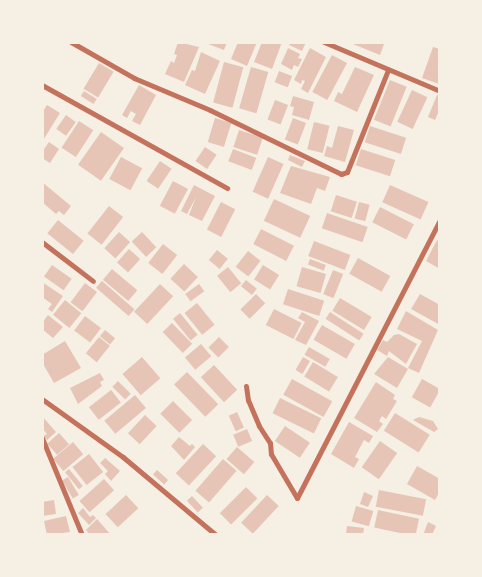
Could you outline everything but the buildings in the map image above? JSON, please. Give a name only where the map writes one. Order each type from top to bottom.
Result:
[{"type":"street","points":[[71,42],[135,78],[210,110],[340,174],[346,172],[388,70]]},
{"type":"street","points":[[324,42],[440,91]]},
{"type":"street","points":[[337,49],[340,42]]},
{"type":"street","points":[[42,85],[227,188]]},
{"type":"street","points":[[246,386],[248,400],[259,426],[270,443],[271,454],[297,498],[440,220]]},
{"type":"street","points":[[42,242],[93,281]]},
{"type":"street","points":[[42,399],[123,457],[216,535]]},
{"type":"street","points":[[42,438],[82,535]]}]
